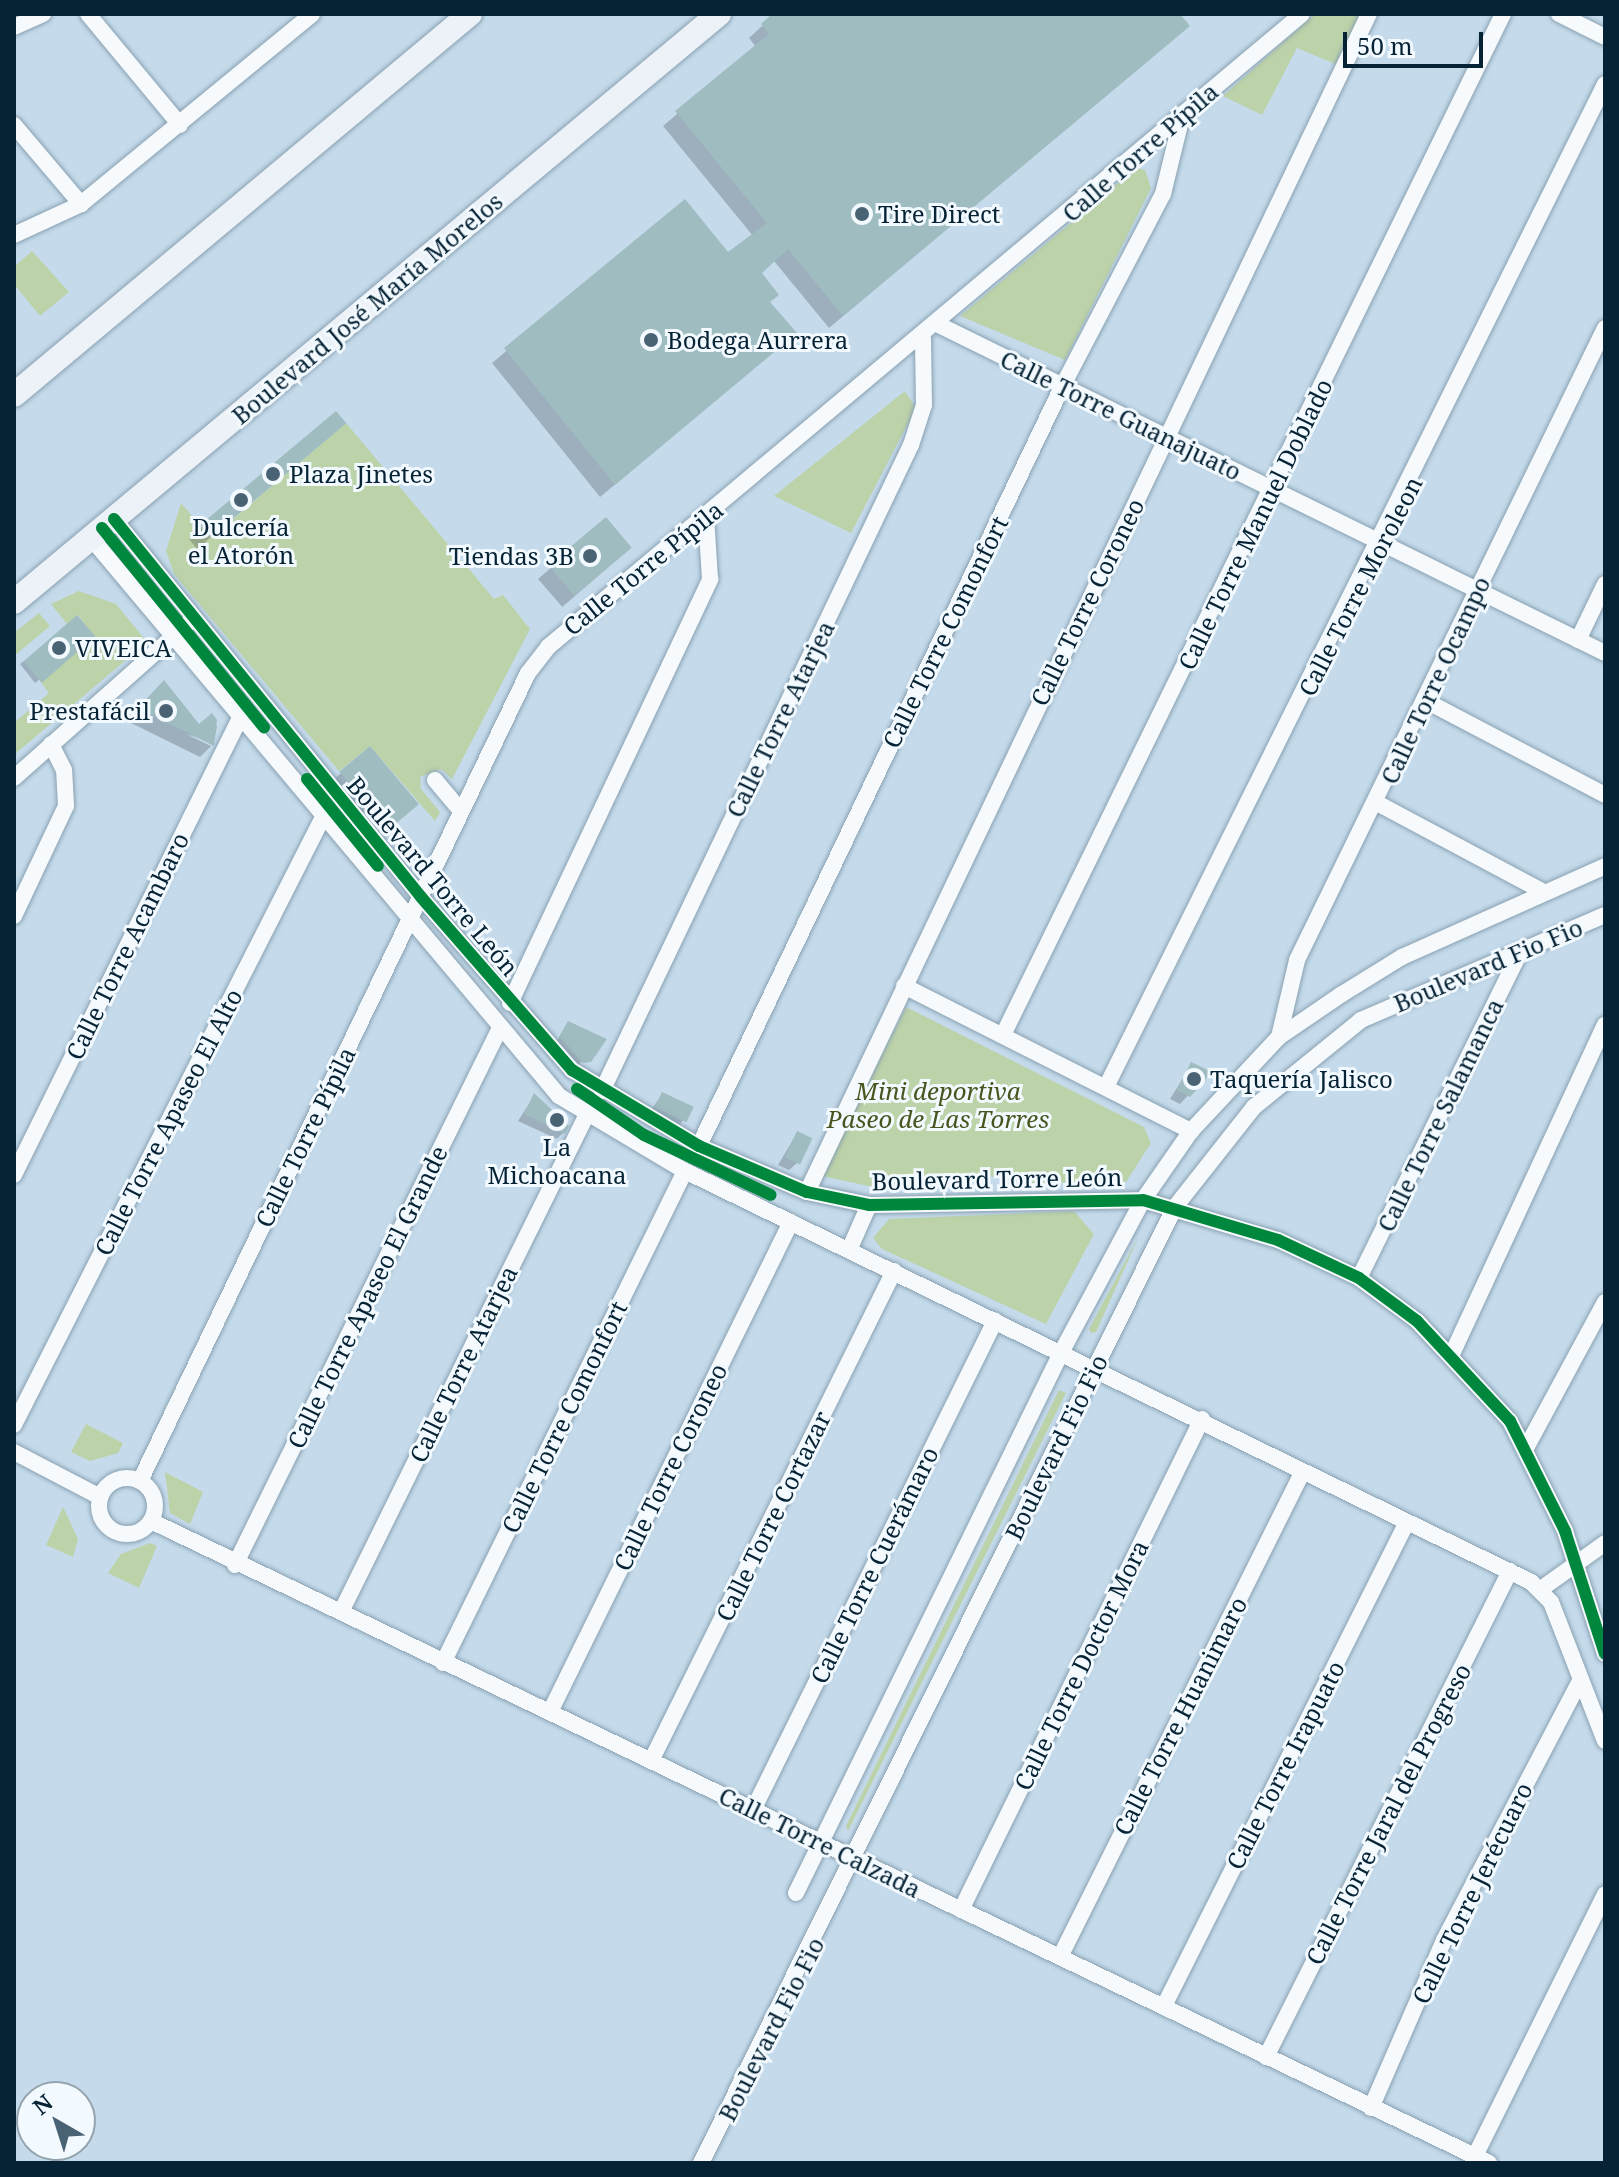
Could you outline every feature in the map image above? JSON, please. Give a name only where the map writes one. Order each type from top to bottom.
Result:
[{"type":"main road","points":[[14,395],[470,14]]},
{"type":"main road","name":"Boulevard José María Morelos","points":[[14,602],[719,14]]},
{"type":"street","points":[[14,27],[43,14]]},
{"type":"street","points":[[88,14],[180,125]]},
{"type":"street","points":[[14,235],[81,204],[312,14]]},
{"type":"street","name":"Calle Torre Pípila","points":[[140,1481],[528,673],[548,647],[939,325],[1302,14]]},
{"type":"street","name":"Calle Torre Coroneo","points":[[807,1192],[1369,14]]},
{"type":"street","name":"Calle Torre Manuel Doblado","points":[[1004,1033],[1273,490],[1503,14]]},
{"type":"street","points":[[1559,14],[1605,37]]},
{"type":"street","name":"Calle Torre Moroleon","points":[[1107,1085],[1382,545],[1605,84]]},
{"type":"street","name":"Calle Torre Comonfort","points":[[699,1146],[1062,387],[1163,194],[1182,116]]},
{"type":"street","points":[[14,125],[81,204]]},
{"type":"street","name":"Calle Torre Guanajuato","points":[[939,325],[1605,653]]},
{"type":"street","name":"Calle Torre Ocampo","points":[[1279,1037],[1297,960],[1428,702],[1476,592],[1605,328]]},
{"type":"street","name":"Calle Torre Atarjea","points":[[602,1091],[911,445],[924,405],[923,338]]},
{"type":"street","points":[[510,1003],[710,579],[706,516]]},
{"type":"street","name":"Boulevard Torre León","points":[[114,519],[421,897],[510,1003],[572,1070],[602,1091],[699,1146],[807,1192],[869,1205],[1143,1200],[1278,1240],[1359,1278],[1452,1354],[1526,1448],[1577,1566],[1605,1654]]},
{"type":"street","name":"Boulevard Torre León","points":[[91,538],[499,1030],[586,1116],[685,1171],[1202,1419],[1301,1475],[1510,1571],[1541,1589]]},
{"type":"street","points":[[1578,640],[1605,584]]},
{"type":"street","points":[[14,778],[193,619]]},
{"type":"street","points":[[1428,702],[1605,795]]},
{"type":"street","name":"Calle Torre Acambaro","points":[[14,1175],[240,718]]},
{"type":"street","points":[[14,916],[66,806],[64,770],[51,744]]},
{"type":"street","points":[[435,780],[461,811]]},
{"type":"street","points":[[1377,803],[1544,892]]},
{"type":"street","name":"Calle Torre Apaseo El Alto","points":[[14,1425],[322,819]]},
{"type":"street","name":"Boulevard Fio Fio","points":[[796,1893],[1062,1351],[1143,1200],[1191,1131],[1279,1037],[1402,957],[1605,866]]},
{"type":"street","name":"Boulevard Fio Fio","points":[[701,2163],[857,1859],[1175,1207],[1245,1117],[1300,1065],[1361,1020],[1605,915]]},
{"type":"street","name":"Calle Torre Salamanca","points":[[1359,1278],[1520,952]]},
{"type":"street","points":[[904,986],[1107,1085],[1191,1131]]},
{"type":"street","points":[[1452,1354],[1605,1025]]},
{"type":"street","name":"Calle Torre Apaseo El Grande","points":[[235,1565],[499,1030]]},
{"type":"street","name":"Calle Torre Atarjea","points":[[341,1612],[586,1116]]},
{"type":"street","name":"Calle Torre Comonfort","points":[[443,1663],[685,1171]]},
{"type":"street","points":[[850,1248],[869,1205]]},
{"type":"street","name":"Calle Torre Coroneo","points":[[550,1712],[791,1222]]},
{"type":"street","name":"Calle Torre Cortazar","points":[[651,1761],[894,1271]]},
{"type":"street","points":[[1526,1448],[1605,1302]]},
{"type":"street","name":"Calle Torre Cuerámaro","points":[[753,1810],[995,1321]]},
{"type":"street","name":"Calle Torre Doctor Mora","points":[[961,1910],[1202,1419]]},
{"type":"street","points":[[14,1452],[100,1497]]},
{"type":"street","name":"Calle Torre Huanimaro","points":[[1060,1957],[1301,1475]]},
{"type":"street","points":[[117,1480],[140,1481],[155,1499],[151,1521],[128,1534],[115,1531],[104,1523],[100,1497],[117,1480]]},
{"type":"street","name":"Calle Torre Calzada","points":[[151,1521],[235,1565],[341,1612],[1482,2160]]},
{"type":"street","name":"Calle Torre Irapuato","points":[[1164,2006],[1406,1524]]},
{"type":"street","points":[[1605,1543],[1541,1589],[1605,1741]]},
{"type":"street","name":"Calle Torre Jaral del Progreso","points":[[1266,2057],[1510,1571]]},
{"type":"street","name":"Calle Torre Jerécuaro","points":[[1371,2108],[1444,1940],[1580,1681]]},
{"type":"street","points":[[1482,2160],[1605,1894]]},
{"type":"green space","points":[[1315,14],[1361,14],[1338,65],[1297,48],[1262,115],[1223,96]]},
{"type":"green space","points":[[1136,168],[1145,170],[1151,188],[1065,360],[960,316]]},
{"type":"green space","points":[[32,251],[69,292],[40,316],[14,284],[14,267]]},
{"type":"green space","points":[[905,391],[916,408],[851,533],[774,496]]},
{"type":"green space","points":[[346,423],[494,599],[503,595],[530,629],[452,779],[441,769],[420,777],[421,789],[440,812],[435,821],[370,746],[339,771],[174,574],[166,551],[181,503],[211,538]]},
{"type":"green space","points":[[79,591],[116,604],[147,642],[14,755],[14,723],[49,693],[40,681],[94,636],[78,615],[67,624],[51,604]]},
{"type":"green space","points":[[39,613],[50,626],[14,656],[14,633]]},
{"type":"green space","name":"Mini deportiva Paseo de Las Torres","points":[[906,1007],[1144,1127],[1151,1143],[1126,1182],[1024,1183],[983,1175],[873,1187],[822,1176]]},
{"type":"green space","points":[[1074,1211],[1094,1234],[1046,1324],[882,1249],[873,1238],[889,1219]]},
{"type":"green space","points":[[1139,1236],[1096,1332],[1091,1333],[1089,1329]]},
{"type":"green space","points":[[1059,1390],[1066,1393],[848,1831],[846,1826]]},
{"type":"green space","points":[[86,1424],[123,1443],[118,1453],[90,1461],[71,1452]]},
{"type":"green space","points":[[165,1472],[203,1492],[190,1524],[170,1513]]},
{"type":"green space","points":[[63,1507],[78,1539],[73,1557],[46,1545]]},
{"type":"green space","points":[[150,1543],[157,1546],[139,1588],[108,1573],[121,1554]]},
{"type":"building","name":"Tire Direct","points":[[772,14],[1180,14],[1190,26],[843,316],[788,249],[762,273],[779,295],[770,302],[797,333],[615,485],[504,348],[685,199],[728,252],[767,223],[675,111],[769,34],[761,24]]},
{"type":"building","name":"Plaza Jinetes","points":[[336,411],[346,423],[211,537],[200,525]]},
{"type":"building","name":"Tiendas 3B","points":[[606,517],[632,548],[574,596],[549,565]]},
{"type":"building","name":"VIVEICA","points":[[77,615],[95,636],[42,683],[23,662]]},
{"type":"building","name":"Prestafácil","points":[[164,680],[199,724],[212,713],[217,720],[214,746],[138,708]]},
{"type":"building","points":[[370,746],[419,804],[388,830],[339,772]]},
{"type":"building","points":[[568,1021],[607,1039],[591,1062],[583,1063],[559,1037]]},
{"type":"building","name":"Taquería Jalisco","points":[[1191,1062],[1212,1072],[1190,1097],[1177,1090]]},
{"type":"building","points":[[662,1092],[694,1107],[687,1122],[655,1107]]},
{"type":"building","points":[[534,1093],[569,1126],[565,1134],[524,1114]]},
{"type":"building","points":[[797,1131],[812,1138],[800,1164],[785,1157]]},
{"type":"cycle path","points":[[114,519],[421,897],[572,1070],[699,1146],[807,1192],[869,1205],[1143,1200],[1278,1240],[1359,1278],[1417,1321],[1510,1421],[1565,1531],[1605,1654]]},
{"type":"cycle path","points":[[102,528],[264,727]]},
{"type":"cycle path","points":[[307,779],[378,866]]},
{"type":"cycle path","points":[[577,1089],[644,1135],[771,1195]]},
{"type":"place","name":"Tire Direct","points":[[862,214]]},
{"type":"place","name":"Bodega Aurrera","points":[[651,340]]},
{"type":"place","name":"Plaza Jinetes","points":[[273,474]]},
{"type":"place","name":"Dulcería el Atorón","points":[[241,500]]},
{"type":"place","name":"Tiendas 3B","points":[[590,556]]},
{"type":"place","name":"VIVEICA","points":[[59,648]]},
{"type":"place","name":"Prestafácil","points":[[166,711]]},
{"type":"place","name":"Taquería Jalisco","points":[[1194,1079]]},
{"type":"place","name":"La Michoacana","points":[[557,1120]]}]
